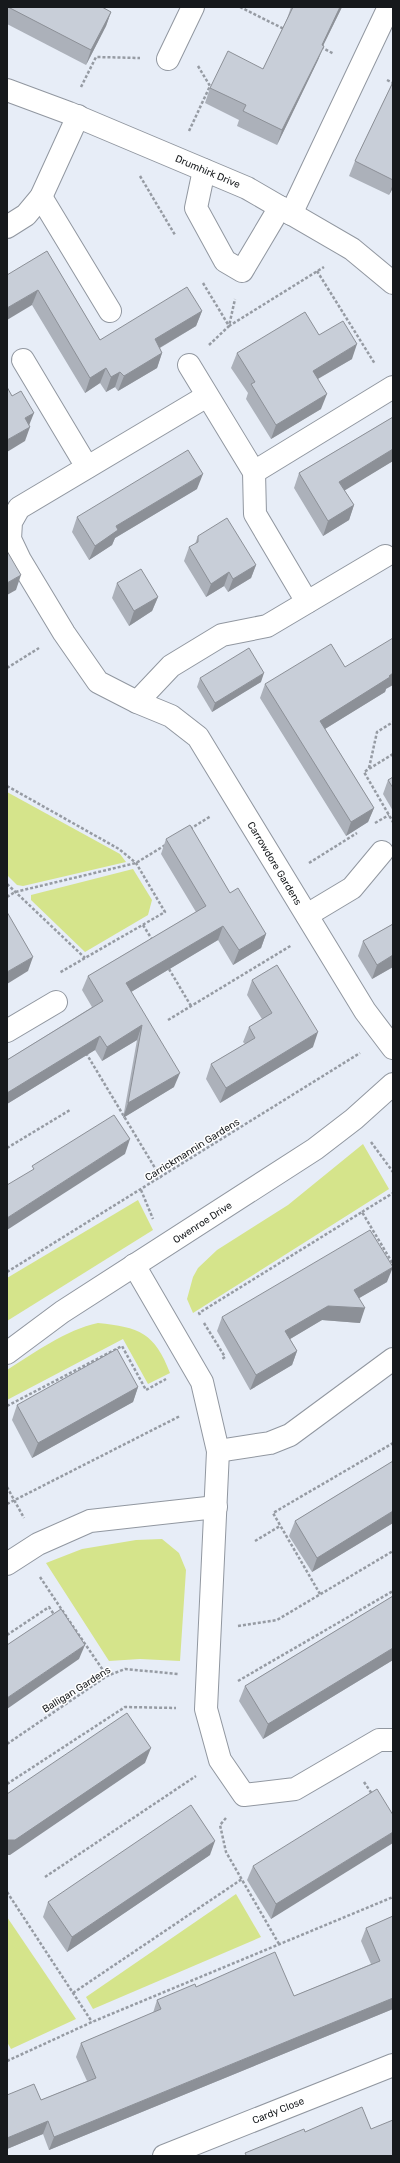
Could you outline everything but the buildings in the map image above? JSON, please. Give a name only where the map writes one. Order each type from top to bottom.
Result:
[{"type":"street","points":[[168,59],[193,7]]},
{"type":"street","points":[[204,170],[196,208],[225,261],[242,271],[286,210],[361,67],[390,7]]},
{"type":"street","name":"Drumhirk Drive","points":[[7,90],[73,114],[247,188],[352,249],[393,283]]},
{"type":"street","points":[[7,227],[26,215],[41,197],[73,114]]},
{"type":"street","points":[[41,197],[110,311]]},
{"type":"street","points":[[23,360],[87,467]]},
{"type":"street","points":[[189,365],[254,472],[254,514],[308,602]]},
{"type":"street","points":[[254,472],[392,388]]},
{"type":"street","points":[[13,506],[87,467],[207,396]]},
{"type":"street","name":"Carrowdore Gardens","points":[[13,506],[10,539],[64,633],[98,682],[137,702],[171,716],[198,738],[365,1011],[387,1041]]},
{"type":"street","points":[[137,702],[171,666],[222,635],[267,626],[385,556]]},
{"type":"street","points":[[311,923],[352,888],[382,852]]},
{"type":"street","points":[[7,1031],[56,1002]]},
{"type":"street","name":"Owenroe Drive","points":[[7,1353],[62,1312],[315,1149],[354,1119],[393,1084]]},
{"type":"street","points":[[134,1266],[202,1382],[218,1451],[206,1709],[220,1760],[244,1795],[295,1789],[379,1740],[393,1740]]},
{"type":"street","points":[[218,1451],[270,1443],[290,1435],[393,1359]]},
{"type":"street","points":[[7,1564],[38,1544],[90,1521],[216,1507]]},
{"type":"street","name":"Cardy Close","points":[[164,2156],[393,2065]]},
{"type":"path","points":[[240,7],[290,32]]},
{"type":"path","points":[[176,158],[210,86],[180,34]]},
{"type":"path","points":[[318,46],[393,82]]},
{"type":"path","points":[[73,114],[96,57],[168,59]]},
{"type":"path","points":[[189,365],[229,326],[352,249]]},
{"type":"path","points":[[229,326],[242,271]]},
{"type":"path","points":[[317,271],[392,388]]},
{"type":"path","points":[[7,668],[64,633]]},
{"type":"path","points":[[369,768],[377,732],[393,722]]},
{"type":"path","points":[[393,754],[364,772],[393,822]]},
{"type":"path","points":[[7,786],[119,849],[136,863],[165,912],[59,972],[56,1002]]},
{"type":"path","points":[[183,834],[237,800]]},
{"type":"path","points":[[369,826],[389,815]]},
{"type":"path","points":[[284,878],[363,830]]},
{"type":"path","points":[[7,897],[15,892],[136,863],[170,842]]},
{"type":"path","points":[[7,884],[85,958]]},
{"type":"path","points":[[168,1020],[191,1006],[311,923]]},
{"type":"path","points":[[143,924],[156,947]]},
{"type":"path","points":[[169,969],[191,1006]]},
{"type":"path","name":"Carrickmannin Gardens","points":[[7,1272],[354,1058],[387,1041]]},
{"type":"path","points":[[84,1049],[161,1178]]},
{"type":"path","points":[[7,1148],[70,1110]]},
{"type":"path","points":[[354,1119],[393,1172]]},
{"type":"path","points":[[7,1406],[122,1346],[146,1390],[225,1358],[199,1313],[393,1193]]},
{"type":"path","points":[[362,1212],[393,1264]]},
{"type":"path","points":[[7,1269],[12,1269]]},
{"type":"path","points":[[7,1504],[207,1403]]},
{"type":"path","points":[[320,1594],[273,1513],[393,1443]]},
{"type":"path","points":[[7,1487],[14,1500]]},
{"type":"path","points":[[255,1541],[280,1526]]},
{"type":"path","points":[[210,1630],[277,1620],[393,1551]]},
{"type":"path","points":[[47,1587],[107,1676]]},
{"type":"path","name":"Balligan Gardens","points":[[7,1744],[107,1676],[125,1670],[207,1681],[230,1686],[393,1591]]},
{"type":"path","points":[[7,1635],[49,1606],[59,1622]]},
{"type":"path","points":[[64,1621],[68,1619]]},
{"type":"path","points":[[7,1784],[125,1708],[206,1709]]},
{"type":"path","points":[[350,1757],[373,1796]]},
{"type":"path","points":[[45,1877],[220,1760]]},
{"type":"path","points":[[244,1795],[220,1825],[226,1852],[279,1944]]},
{"type":"path","points":[[73,1993],[242,1879]]},
{"type":"path","points":[[7,1892],[92,2022]]},
{"type":"path","points":[[7,2061],[92,2022],[393,1896]]},
{"type":"green space","points":[[7,792],[120,854],[126,862],[23,886],[17,885],[7,875]]},
{"type":"green space","points":[[133,869],[152,900],[148,915],[85,952],[31,900],[31,895]]},
{"type":"green space","points":[[363,1144],[389,1189],[193,1313],[187,1299],[193,1277],[198,1268],[217,1250],[288,1205]]},
{"type":"green space","points":[[138,1200],[153,1230],[7,1321],[7,1278]]},
{"type":"green space","points":[[98,1323],[124,1327],[144,1334],[158,1349],[170,1373],[148,1384],[123,1339],[7,1400],[7,1370],[62,1336],[86,1326]]},
{"type":"green space","points":[[162,1539],[179,1553],[186,1570],[180,1661],[140,1659],[109,1661],[46,1563],[82,1549],[136,1540]]},
{"type":"green space","points":[[236,1894],[261,1937],[93,2009],[86,1997]]},
{"type":"green space","points":[[7,1917],[76,2019],[11,2049],[7,2042]]}]
